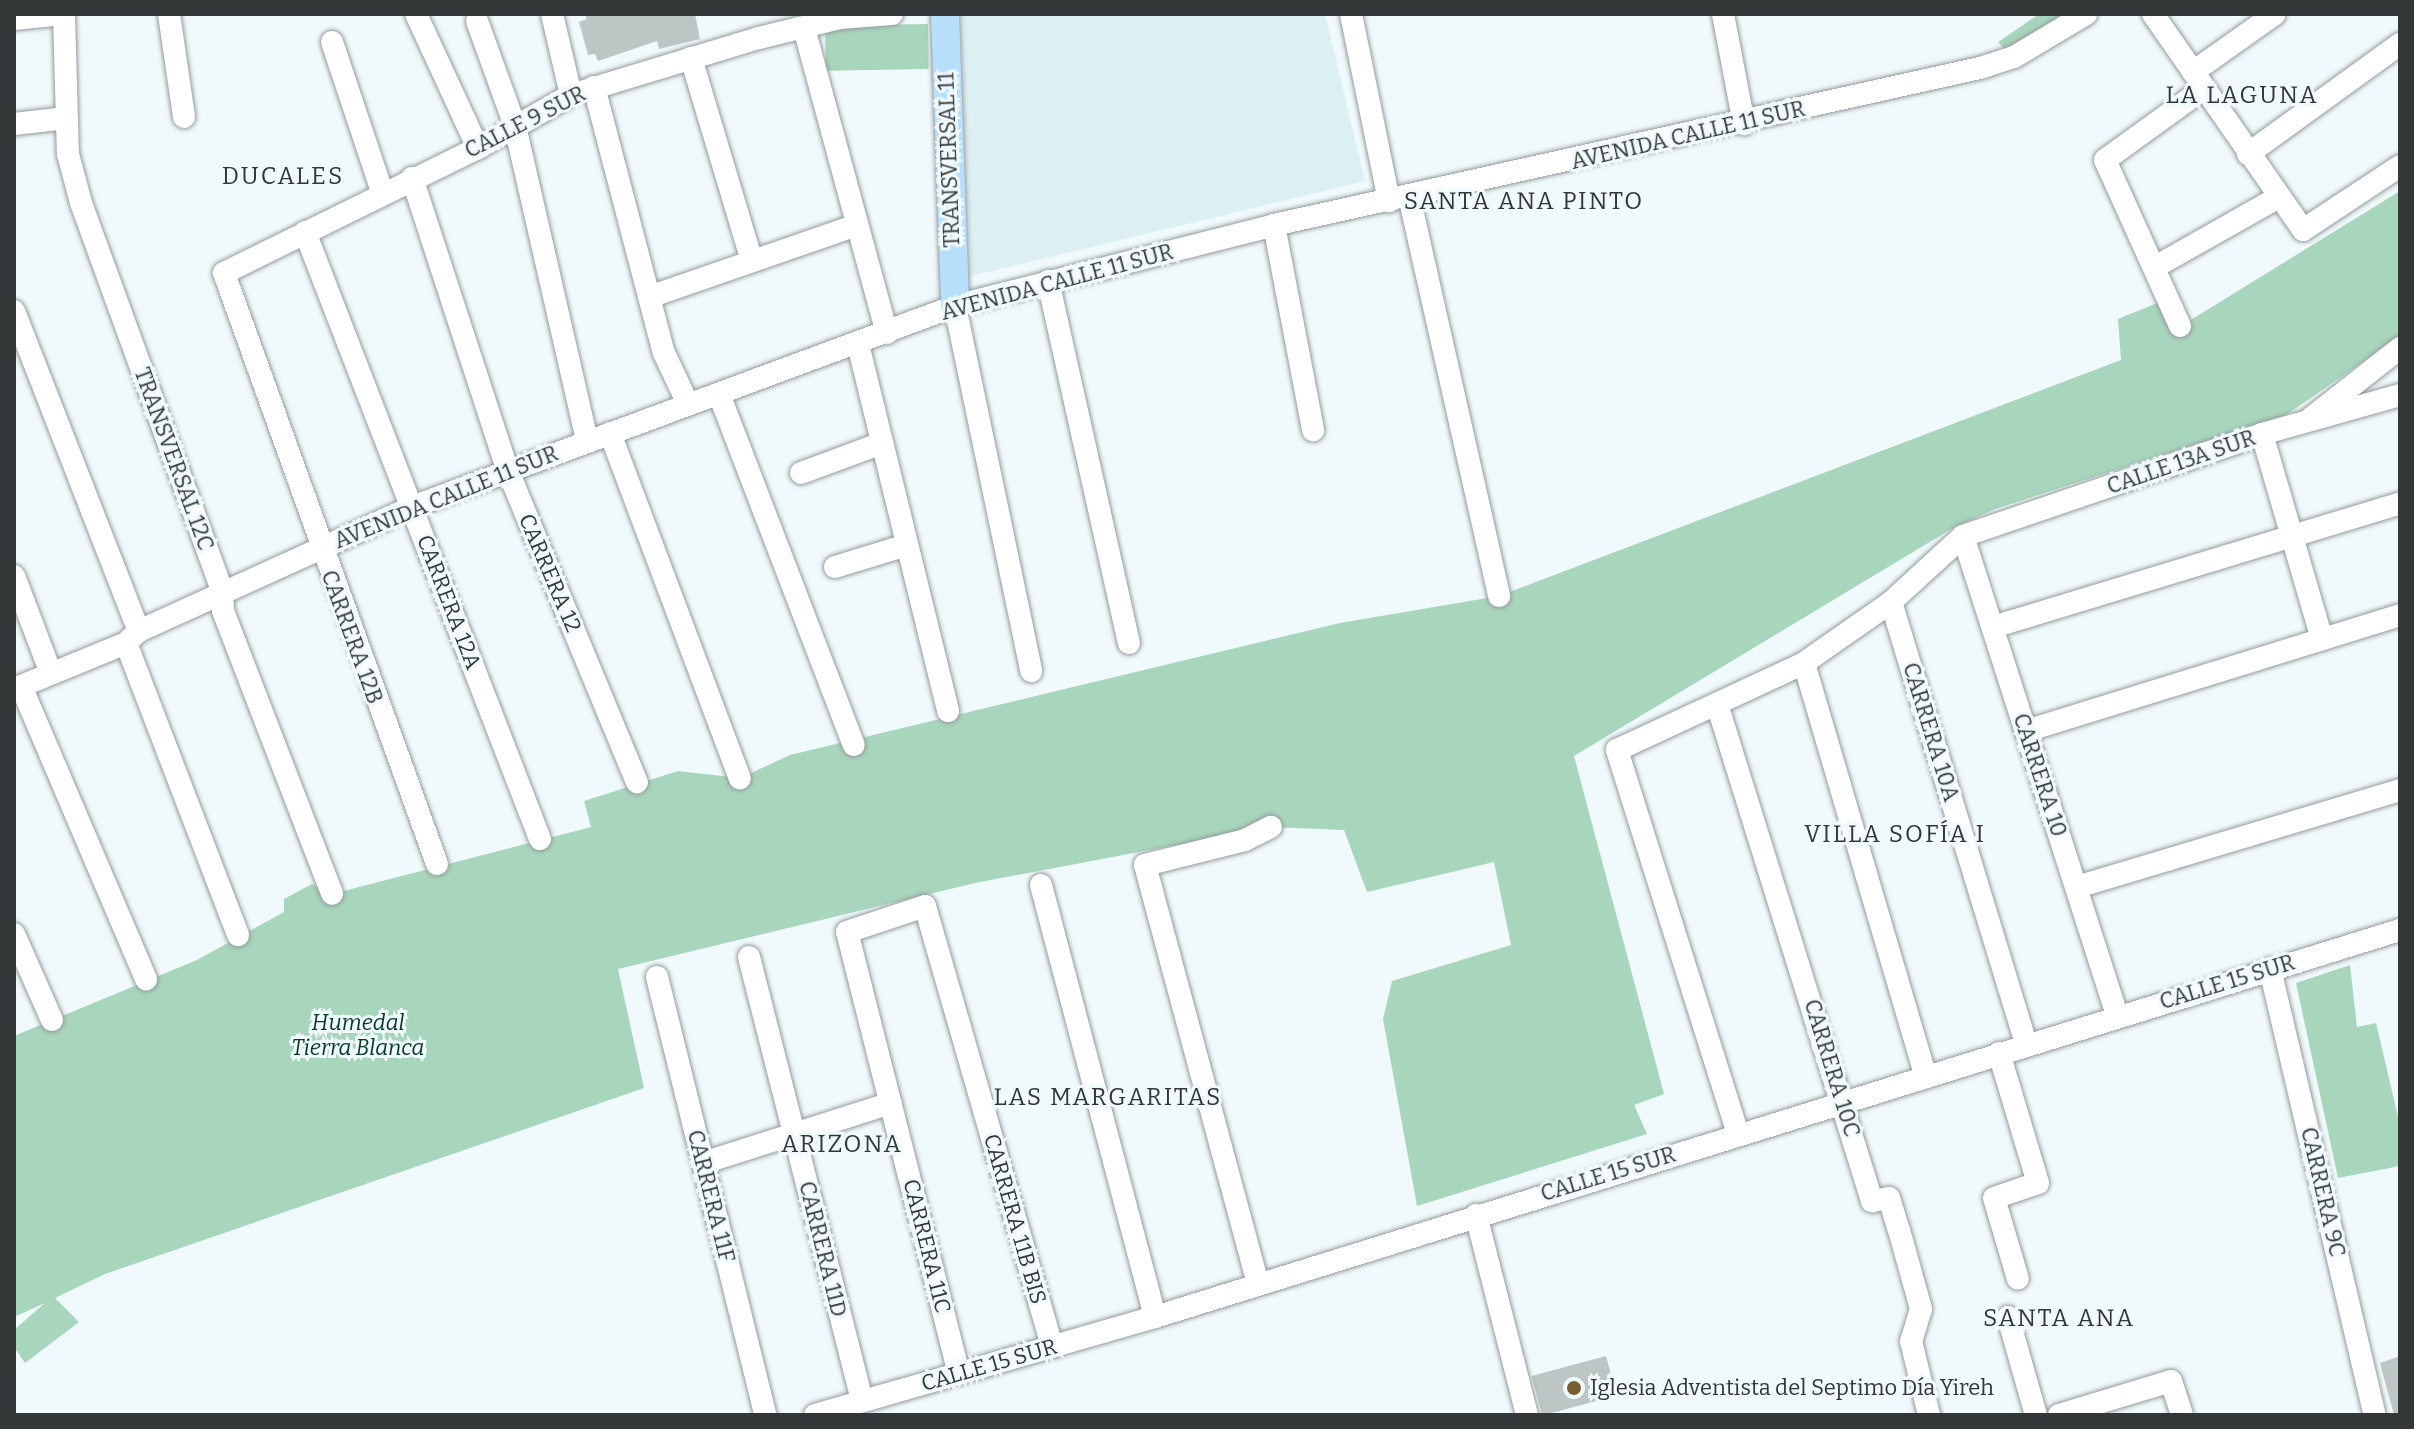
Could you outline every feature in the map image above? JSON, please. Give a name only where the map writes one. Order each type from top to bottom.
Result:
[{"type":"main road","name":"TRANSVERSAL 11","points":[[945,14],[955,306]]},
{"type":"street","points":[[14,19],[64,14]]},
{"type":"street","name":"TRANSVERSAL 12C","points":[[64,14],[68,154],[81,203],[222,591],[223,611],[332,894]]},
{"type":"street","points":[[169,14],[184,117]]},
{"type":"street","points":[[416,14],[478,148]]},
{"type":"street","points":[[552,14],[571,95]]},
{"type":"street","name":"CALLE 9 SUR","points":[[224,273],[478,148],[571,95],[804,28],[892,14]]},
{"type":"street","points":[[1351,14],[1499,596]]},
{"type":"street","points":[[1723,14],[1744,124]]},
{"type":"street","name":"AVENIDA CALLE 11 SUR","points":[[17,688],[132,637],[222,591],[412,507],[955,306],[1274,225],[1744,124],[1991,64],[2086,14]]},
{"type":"street","points":[[2153,14],[2277,198],[2303,230],[2400,166]]},
{"type":"street","points":[[2180,326],[2105,160],[2275,14]]},
{"type":"street","points":[[477,21],[515,126],[587,441]]},
{"type":"street","points":[[804,28],[887,333]]},
{"type":"street","points":[[332,42],[383,194]]},
{"type":"street","points":[[2248,154],[2400,44]]},
{"type":"street","points":[[691,58],[752,261]]},
{"type":"street","points":[[594,87],[652,296],[664,353],[688,404]]},
{"type":"street","points":[[14,124],[67,118]]},
{"type":"street","name":"CARRERA 12","points":[[412,178],[508,471],[637,782]]},
{"type":"street","points":[[2155,267],[2277,198]]},
{"type":"street","points":[[652,296],[857,225]]},
{"type":"street","points":[[1274,225],[1313,430]]},
{"type":"street","name":"CARRERA 12A","points":[[305,232],[540,839]]},
{"type":"street","name":"CARRERA 12B","points":[[224,273],[319,548],[437,864]]},
{"type":"street","points":[[1048,281],[1129,643]]},
{"type":"street","points":[[955,306],[1031,671]]},
{"type":"street","points":[[14,311],[238,935]]},
{"type":"street","points":[[858,344],[948,711]]},
{"type":"street","points":[[2301,427],[2400,348]]},
{"type":"street","points":[[719,394],[854,745]]},
{"type":"street","name":"CALLE 13A SUR","points":[[1963,536],[2262,434],[2301,427],[2400,395]]},
{"type":"street","points":[[610,433],[740,778]]},
{"type":"street","points":[[2262,434],[2322,639]]},
{"type":"street","points":[[801,473],[882,443]]},
{"type":"street","points":[[1993,627],[2400,503]]},
{"type":"street","points":[[1738,1134],[1617,750],[1804,663],[1891,602],[1963,536]]},
{"type":"street","name":"CARRERA 10","points":[[1963,536],[2117,1015]]},
{"type":"street","points":[[835,567],[907,545]]},
{"type":"street","points":[[14,576],[50,671]]},
{"type":"street","name":"CARRERA 10A","points":[[1891,602],[2027,1046]]},
{"type":"street","points":[[2026,731],[2400,615]]},
{"type":"street","points":[[1804,663],[1926,1077]]},
{"type":"street","points":[[17,688],[146,979]]},
{"type":"street","name":"CARRERA 10C","points":[[1717,704],[1872,1201],[1889,1198],[1921,1309],[1911,1341],[1929,1415]]},
{"type":"street","points":[[2077,887],[2400,790]]},
{"type":"street","points":[[1258,1284],[1145,865],[1245,840],[1271,827]]},
{"type":"street","points":[[1041,885],[1155,1317]]},
{"type":"street","name":"CARRERA 11B BIS","points":[[847,932],[925,906],[1052,1347]]},
{"type":"street","name":"CALLE 15 SUR","points":[[815,1415],[854,1407],[1155,1317],[1738,1134],[1844,1104],[2117,1015],[2400,930]]},
{"type":"street","name":"CARRERA 11C","points":[[847,932],[959,1374]]},
{"type":"street","points":[[14,934],[52,1020]]},
{"type":"street","name":"CARRERA 11D","points":[[749,957],[794,1134],[854,1407]]},
{"type":"street","name":"CARRERA 9C","points":[[2270,969],[2375,1415]]},
{"type":"street","name":"CARRERA 11F","points":[[657,977],[765,1415]]},
{"type":"street","points":[[1999,1053],[2038,1183],[1994,1198],[2018,1279]]},
{"type":"street","points":[[703,1163],[891,1103]]},
{"type":"street","points":[[1476,1215],[1527,1415]]},
{"type":"street","points":[[2008,1317],[2036,1415]]},
{"type":"street","points":[[2059,1415],[2171,1381],[2182,1415]]},
{"type":"shaded area","points":[[961,14],[1325,14],[1365,181],[971,276]]},
{"type":"green space","points":[[2039,14],[2064,14],[2005,50],[1998,42]]},
{"type":"green space","points":[[928,24],[929,69],[826,71],[825,26]]},
{"type":"green space","name":"Humedal Tierra Blanca","points":[[2400,191],[2400,336],[2286,415],[1995,509],[1953,528],[1574,756],[1664,1094],[1634,1105],[1647,1134],[1417,1206],[1383,1019],[1392,981],[1511,945],[1494,862],[1367,892],[1344,830],[1271,827],[975,883],[618,969],[644,1088],[105,1274],[55,1298],[79,1322],[25,1363],[14,1347],[14,1330],[45,1303],[14,1317],[14,1036],[197,960],[284,912],[284,899],[312,884],[332,894],[591,827],[584,801],[678,771],[740,778],[790,755],[1340,623],[1499,596],[2121,360],[2118,319],[2167,299],[2181,326]]},
{"type":"green space","points":[[2350,965],[2357,1027],[2376,1023],[2399,1121],[2400,1166],[2338,1178],[2296,983]]},
{"type":"building","points":[[584,14],[695,14],[700,39],[659,49],[657,41],[598,61],[595,54],[588,55],[579,22],[587,19]]},
{"type":"building","name":"Iglesia Adventista del Septimo Día Yireh","points":[[1606,1356],[1617,1396],[1542,1415],[1532,1376]]},
{"type":"building","points":[[2400,1356],[2400,1415],[2394,1415],[2380,1363]]},
{"type":"place","name":"Iglesia Adventista del Septimo Día Yireh","points":[[1574,1388]]},
{"type":"district","name":"LA LAGUNA","points":[[2242,96]]},
{"type":"district","name":"DUCALES","points":[[283,177]]},
{"type":"district","name":"SANTA ANA PINTO","points":[[1524,202]]},
{"type":"district","name":"VILLA SOFÍA I","points":[[1895,835]]},
{"type":"district","name":"LAS MARGARITAS","points":[[1108,1098]]},
{"type":"district","name":"ARIZONA","points":[[842,1145]]},
{"type":"district","name":"SANTA ANA","points":[[2059,1319]]}]
